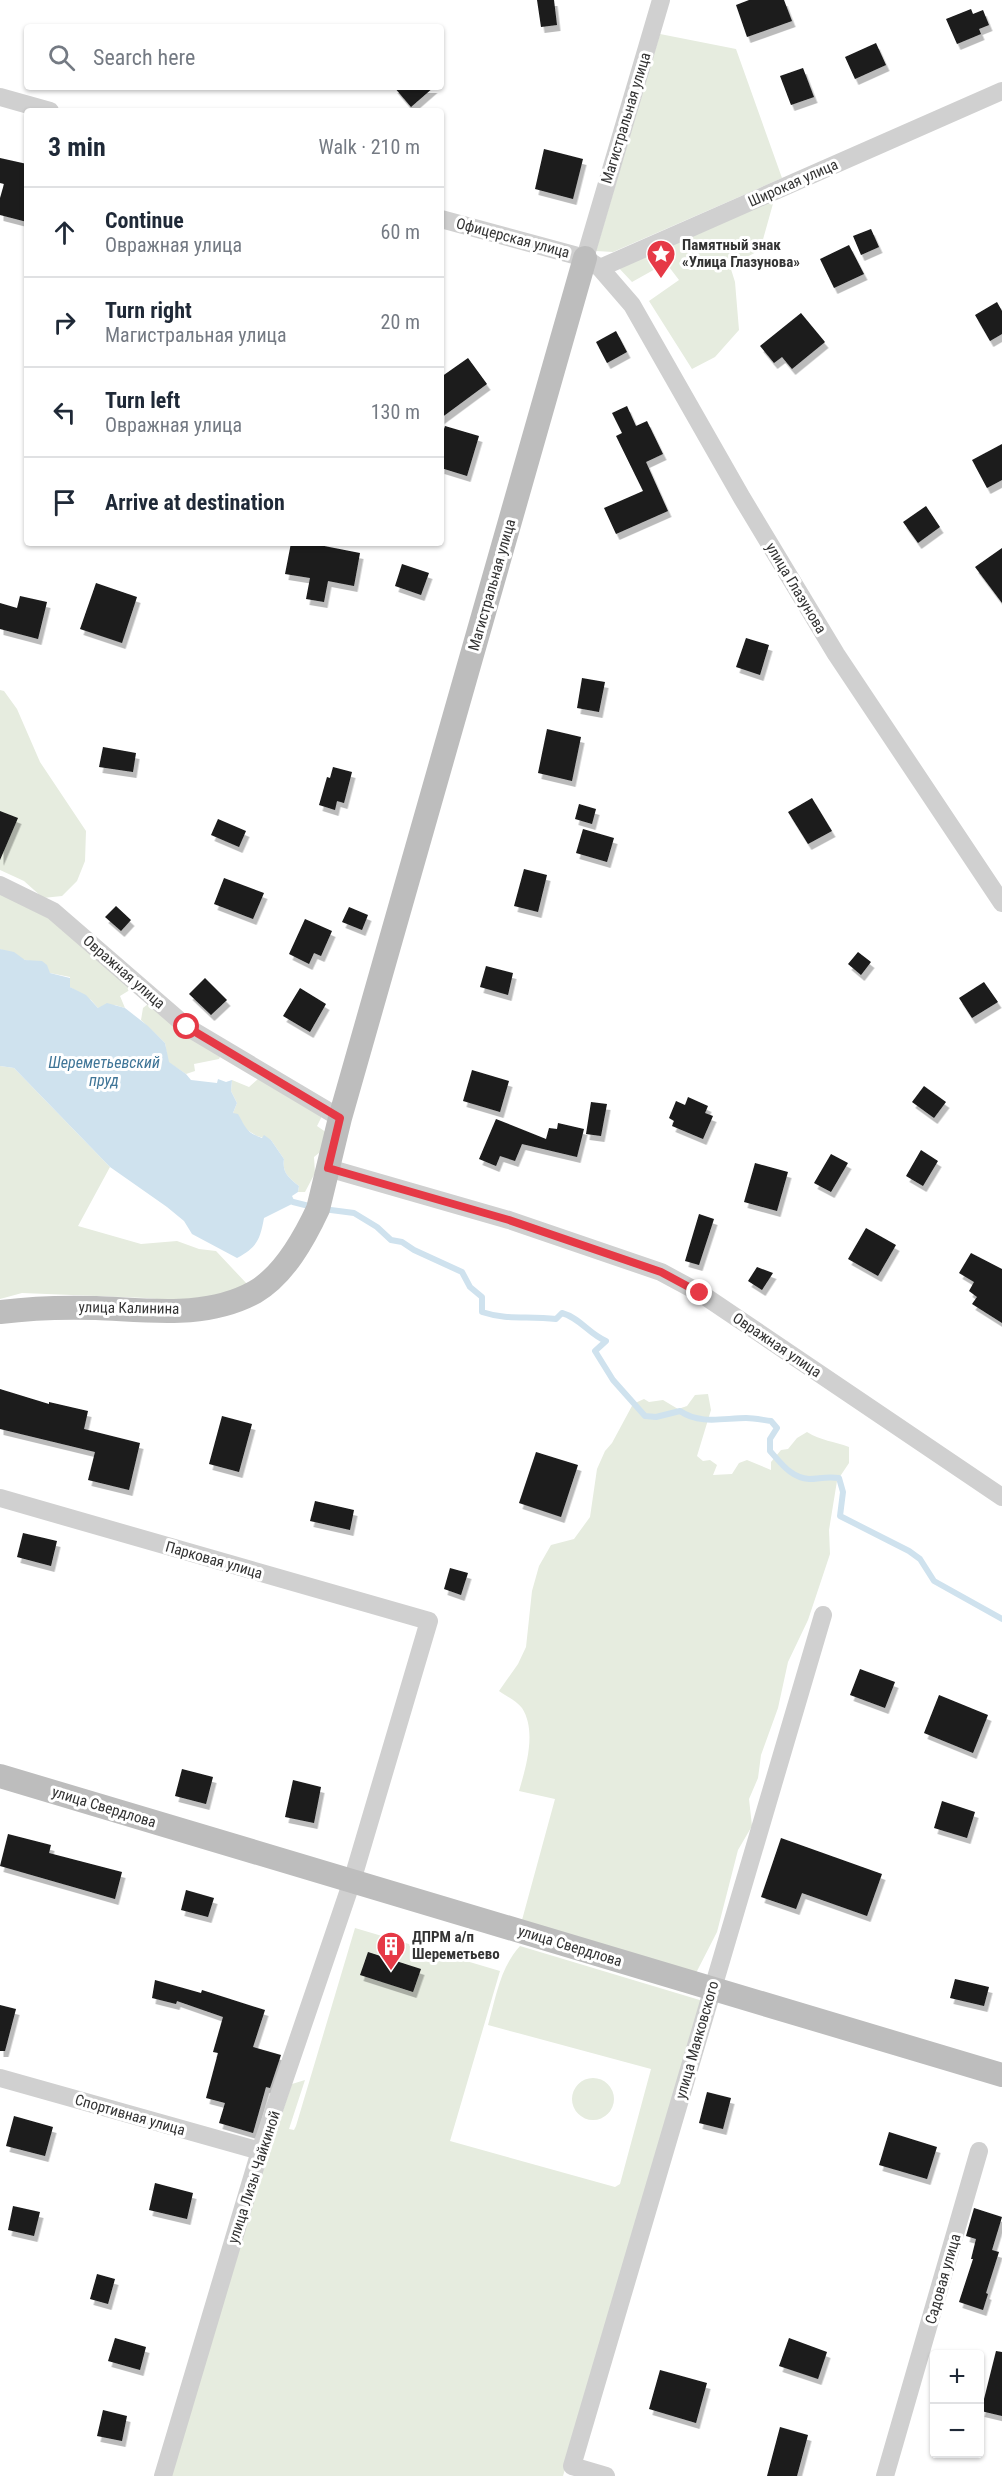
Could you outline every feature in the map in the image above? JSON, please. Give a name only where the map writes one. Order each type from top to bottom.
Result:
[{"type":"street","name":"Магистральная улица","points":[[327,1169],[340,1118],[592,263],[661,0]]},
{"type":"street","name":"Широкая улица","points":[[592,263],[1002,91]]},
{"type":"street","points":[[0,97],[39,108]]},
{"type":"street","name":"Офицерская улица","points":[[444,220],[592,263]]},
{"type":"street","name":"улица Глазунова","points":[[592,263],[632,305],[742,498],[836,654],[1002,903]]},
{"type":"street","name":"Овражная улица","points":[[0,885],[53,911],[187,1027],[340,1118]]},
{"type":"street","name":"Овражная улица","points":[[327,1169],[509,1220],[661,1272],[700,1293],[1002,1497]]},
{"type":"street","name":"улица Калинина","points":[[0,1312],[75,1308],[167,1311],[219,1306],[255,1292],[279,1272],[312,1221],[318,1209],[327,1169]]},
{"type":"street","name":"Парковая улица","points":[[0,1498],[429,1621]]},
{"type":"street","name":"улица Маяковского","points":[[606,2476],[572,2466],[823,1615]]},
{"type":"street","name":"улица Лизы Чайкиной","points":[[163,2476],[260,2151],[352,1881],[429,1621]]},
{"type":"street","name":"улица Свердлова","points":[[0,1776],[1002,2075]]},
{"type":"street","name":"Спортивная улица","points":[[0,2078],[260,2151]]},
{"type":"street","name":"Садовая улица","points":[[885,2476],[979,2151]]},
{"type":"shaded area","points":[[660,34],[736,49],[782,178],[613,252],[596,251]]},
{"type":"shaded area","points":[[776,193],[760,250],[730,266],[735,282],[739,330],[715,357],[692,369],[649,301],[679,280],[666,263],[632,282],[616,265]]},
{"type":"shaded area","points":[[0,690],[4,691],[17,709],[40,762],[86,831],[85,861],[77,881],[62,896],[43,898],[24,881],[0,870]]},
{"type":"shaded area","points":[[0,892],[50,915],[133,988],[120,996],[125,1008],[115,1005],[98,1008],[91,1000],[70,987],[70,977],[50,973],[35,962],[0,949]]},
{"type":"shaded area","points":[[148,1004],[222,1053],[219,1059],[194,1064],[195,1071],[186,1074],[168,1062],[165,1043],[141,1020],[143,1008]]},
{"type":"shaded area","points":[[0,1066],[14,1068],[110,1167],[78,1226],[141,1244],[177,1241],[199,1249],[216,1251],[248,1285],[215,1298],[180,1301],[22,1293],[0,1299]]},
{"type":"shaded area","points":[[258,1079],[323,1114],[317,1126],[330,1135],[325,1148],[314,1157],[315,1173],[305,1192],[298,1192],[299,1186],[287,1175],[284,1159],[271,1140],[257,1136],[244,1128],[242,1122],[233,1113],[237,1103],[231,1091],[232,1080],[249,1087]]},
{"type":"shaded area","points":[[708,1394],[711,1410],[697,1456],[703,1461],[710,1460],[717,1465],[713,1475],[732,1474],[739,1463],[747,1460],[771,1470],[771,1462],[781,1450],[788,1449],[797,1438],[807,1432],[849,1447],[849,1463],[837,1481],[829,1530],[830,1554],[808,1620],[788,1662],[778,1708],[761,1755],[758,1778],[749,1799],[752,1826],[738,1850],[717,1932],[696,1973],[522,1920],[555,1799],[519,1791],[529,1749],[529,1727],[522,1708],[499,1691],[518,1664],[526,1647],[532,1591],[539,1566],[551,1545],[574,1539],[590,1517],[597,1469],[633,1404],[644,1399],[649,1402],[663,1400],[678,1409],[687,1406],[695,1395]]},
{"type":"shaded area","points":[[355,1928],[500,1971],[450,2141],[615,2187],[620,2184],[651,2069],[488,2025],[499,1983],[520,1946],[703,2001],[563,2476],[171,2476],[261,2175],[292,2084],[305,2080],[289,2129],[294,2130],[296,2126]]},
{"type":"shaded area","points":[[593,2078],[608,2084],[614,2099],[608,2114],[593,2120],[578,2114],[572,2099],[578,2084]]},
{"type":"water","name":"Шереметьевский пруд","points":[[0,949],[14,952],[25,960],[42,961],[47,965],[50,973],[70,978],[70,987],[86,995],[98,1008],[107,1003],[125,1008],[165,1043],[169,1062],[191,1080],[217,1083],[218,1079],[226,1082],[232,1080],[231,1091],[237,1103],[233,1113],[238,1114],[252,1134],[262,1138],[264,1135],[271,1140],[284,1159],[287,1175],[299,1186],[298,1192],[292,1196],[294,1200],[292,1204],[264,1218],[259,1237],[249,1250],[237,1258],[192,1234],[184,1221],[167,1207],[110,1167],[14,1068],[0,1066]]},
{"type":"building","points":[[537,0],[554,0],[557,25],[541,27]]},
{"type":"building","points":[[749,0],[784,0],[792,21],[747,37],[736,5]]},
{"type":"building","points":[[971,9],[973,14],[983,10],[989,25],[979,29],[981,34],[957,44],[946,19]]},
{"type":"building","points":[[876,43],[886,65],[855,79],[845,57]]},
{"type":"building","points":[[803,68],[814,97],[791,105],[780,76]]},
{"type":"building","points":[[397,90],[431,90],[411,107]]},
{"type":"building","points":[[544,149],[583,159],[573,199],[535,189]]},
{"type":"building","points":[[0,158],[24,163],[24,221],[0,215],[0,198],[4,184],[0,183]]},
{"type":"building","points":[[871,229],[879,247],[861,255],[853,236]]},
{"type":"building","points":[[849,245],[864,274],[834,288],[820,259]]},
{"type":"building","points":[[997,302],[1002,311],[1002,334],[990,341],[975,315]]},
{"type":"building","points":[[801,313],[825,342],[792,369],[782,357],[774,363],[760,346]]},
{"type":"building","points":[[616,331],[627,352],[607,363],[596,342]]},
{"type":"building","points":[[468,358],[487,384],[444,416],[444,375]]},
{"type":"building","points":[[627,406],[636,426],[647,421],[663,454],[646,462],[668,511],[616,534],[604,508],[643,491],[616,436],[622,433],[612,413]]},
{"type":"building","points":[[445,426],[479,436],[467,476],[444,469]]},
{"type":"building","points":[[1002,444],[1002,480],[987,488],[972,460]]},
{"type":"building","points":[[926,506],[940,527],[918,543],[903,522]]},
{"type":"building","points":[[290,546],[324,546],[360,553],[354,586],[328,581],[324,602],[306,599],[310,578],[285,574]]},
{"type":"building","points":[[1002,548],[1002,603],[975,567]]},
{"type":"building","points":[[402,564],[429,573],[421,595],[395,586]]},
{"type":"building","points":[[96,583],[137,597],[122,643],[80,629]]},
{"type":"building","points":[[20,596],[47,602],[38,639],[0,629],[0,603],[17,608]]},
{"type":"building","points":[[746,638],[769,645],[760,675],[736,667]]},
{"type":"building","points":[[582,678],[605,682],[599,712],[577,708]]},
{"type":"building","points":[[547,729],[581,737],[572,781],[538,773]]},
{"type":"building","points":[[103,747],[136,753],[133,772],[99,767]]},
{"type":"building","points":[[333,767],[352,772],[344,803],[337,801],[335,810],[319,805],[327,777],[330,778]]},
{"type":"building","points":[[812,798],[832,831],[808,844],[788,812]]},
{"type":"building","points":[[579,804],[596,809],[592,824],[575,819]]},
{"type":"building","points":[[0,811],[18,818],[0,860]]},
{"type":"building","points":[[218,819],[246,831],[239,847],[211,835]]},
{"type":"building","points":[[583,829],[614,838],[607,862],[576,853]]},
{"type":"building","points":[[524,869],[547,875],[538,912],[514,906]]},
{"type":"building","points":[[224,878],[264,893],[253,919],[214,904]]},
{"type":"building","points":[[116,906],[131,920],[121,931],[105,917]]},
{"type":"building","points":[[349,907],[368,915],[362,930],[342,922]]},
{"type":"building","points":[[305,919],[332,931],[321,956],[314,953],[309,964],[289,954]]},
{"type":"building","points":[[858,952],[871,962],[861,975],[848,964]]},
{"type":"building","points":[[486,966],[513,973],[508,995],[480,987]]},
{"type":"building","points":[[205,978],[227,1000],[211,1015],[189,994]]},
{"type":"building","points":[[984,982],[998,1002],[972,1018],[959,998]]},
{"type":"building","points":[[300,988],[326,1004],[310,1032],[283,1016]]},
{"type":"building","points":[[472,1070],[509,1081],[500,1112],[463,1101]]},
{"type":"building","points":[[924,1086],[946,1102],[934,1118],[912,1102]]},
{"type":"building","points":[[688,1097],[708,1106],[705,1113],[713,1116],[703,1139],[672,1126],[674,1121],[669,1118],[676,1101],[685,1105]]},
{"type":"building","points":[[591,1102],[607,1104],[601,1136],[586,1134]]},
{"type":"building","points":[[496,1119],[546,1139],[549,1128],[557,1129],[558,1123],[584,1129],[577,1157],[522,1144],[515,1161],[500,1156],[496,1166],[479,1159]]},
{"type":"building","points":[[921,1150],[938,1161],[923,1186],[906,1176]]},
{"type":"building","points":[[831,1154],[848,1163],[831,1192],[814,1183]]},
{"type":"building","points":[[755,1163],[788,1172],[777,1211],[744,1202]]},
{"type":"building","points":[[699,1214],[714,1219],[699,1265],[685,1261]]},
{"type":"building","points":[[866,1228],[896,1245],[878,1276],[848,1259]]},
{"type":"building","points":[[971,1253],[1002,1269],[1002,1323],[972,1304],[977,1297],[969,1291],[974,1282],[959,1273]]},
{"type":"building","points":[[757,1267],[773,1273],[762,1290],[748,1281]]},
{"type":"building","points":[[0,1389],[49,1404],[49,1402],[88,1411],[84,1429],[140,1443],[129,1490],[88,1480],[95,1452],[0,1429]]},
{"type":"building","points":[[222,1416],[252,1424],[239,1472],[209,1464]]},
{"type":"building","points":[[536,1452],[578,1465],[561,1517],[519,1503]]},
{"type":"building","points":[[315,1501],[354,1510],[350,1530],[310,1521]]},
{"type":"building","points":[[23,1533],[57,1541],[51,1566],[17,1557]]},
{"type":"building","points":[[450,1568],[468,1573],[461,1595],[444,1589]]},
{"type":"building","points":[[860,1669],[895,1682],[885,1708],[850,1695]]},
{"type":"building","points":[[939,1695],[988,1715],[973,1753],[924,1733]]},
{"type":"building","points":[[182,1769],[213,1777],[206,1804],[175,1796]]},
{"type":"building","points":[[293,1780],[321,1787],[314,1823],[285,1817]]},
{"type":"building","points":[[942,1801],[975,1812],[967,1838],[934,1828]]},
{"type":"building","points":[[8,1834],[51,1845],[49,1853],[122,1872],[115,1899],[0,1866]]},
{"type":"building","points":[[781,1838],[882,1874],[867,1916],[802,1893],[796,1909],[761,1897]]},
{"type":"building","points":[[186,1890],[214,1898],[208,1917],[181,1910]]},
{"type":"building","name":"ДПРМ а/п Шереметьево","points":[[368,1952],[421,1969],[413,1992],[360,1975]]},
{"type":"building","points":[[955,1979],[989,1987],[984,2006],[950,1998]]},
{"type":"building","points":[[155,1980],[201,1993],[202,1990],[265,2010],[253,2047],[281,2055],[270,2088],[266,2087],[253,2133],[219,2123],[225,2103],[206,2098],[218,2053],[213,2052],[223,2017],[177,2001],[176,2004],[152,1998]]},
{"type":"building","points":[[0,2005],[16,2009],[5,2051],[0,2051]]},
{"type":"building","points":[[707,2092],[731,2098],[723,2129],[699,2123]]},
{"type":"building","points":[[14,2116],[53,2127],[45,2156],[6,2146]]},
{"type":"building","points":[[889,2132],[937,2147],[927,2179],[879,2165]]},
{"type":"building","points":[[155,2183],[193,2193],[187,2219],[149,2210]]},
{"type":"building","points":[[13,2206],[40,2212],[34,2236],[8,2230]]},
{"type":"building","points":[[974,2208],[1002,2217],[992,2250],[999,2252],[983,2310],[959,2302],[973,2259],[971,2259],[976,2239],[966,2236]]},
{"type":"building","points":[[97,2274],[115,2279],[108,2304],[90,2299]]},
{"type":"building","points":[[115,2338],[146,2347],[140,2370],[108,2361]]},
{"type":"building","points":[[789,2338],[827,2352],[818,2379],[779,2366]]},
{"type":"building","points":[[996,2351],[1002,2352],[1002,2416],[984,2412],[984,2399]]},
{"type":"building","points":[[660,2370],[707,2383],[696,2423],[649,2409]]},
{"type":"building","points":[[103,2410],[127,2416],[122,2441],[97,2436]]},
{"type":"building","points":[[780,2427],[808,2435],[797,2476],[767,2476]]},
{"type":"waterway","points":[[293,1202],[313,1207]]},
{"type":"waterway","points":[[323,1209],[354,1213],[377,1227],[391,1240],[402,1242],[462,1272],[470,1287],[482,1297],[482,1312],[510,1317],[556,1319],[562,1313],[574,1318],[606,1341],[595,1351],[613,1380],[645,1416],[656,1417],[680,1411],[704,1419],[746,1418],[771,1421],[777,1428],[770,1439],[770,1451],[787,1469],[803,1478],[839,1478],[843,1492],[840,1516],[909,1551],[920,1559],[934,1581],[1002,1619]]},
{"type":"place","name":"Памятный знак «Улица Глазунова»","points":[[661,280]]},
{"type":"place","name":"ДПРМ а/п Шереметьево","points":[[391,1972]]},
{"type":"route","points":[[187,1027],[340,1118],[328,1168],[509,1220],[661,1272],[700,1293]]}]
